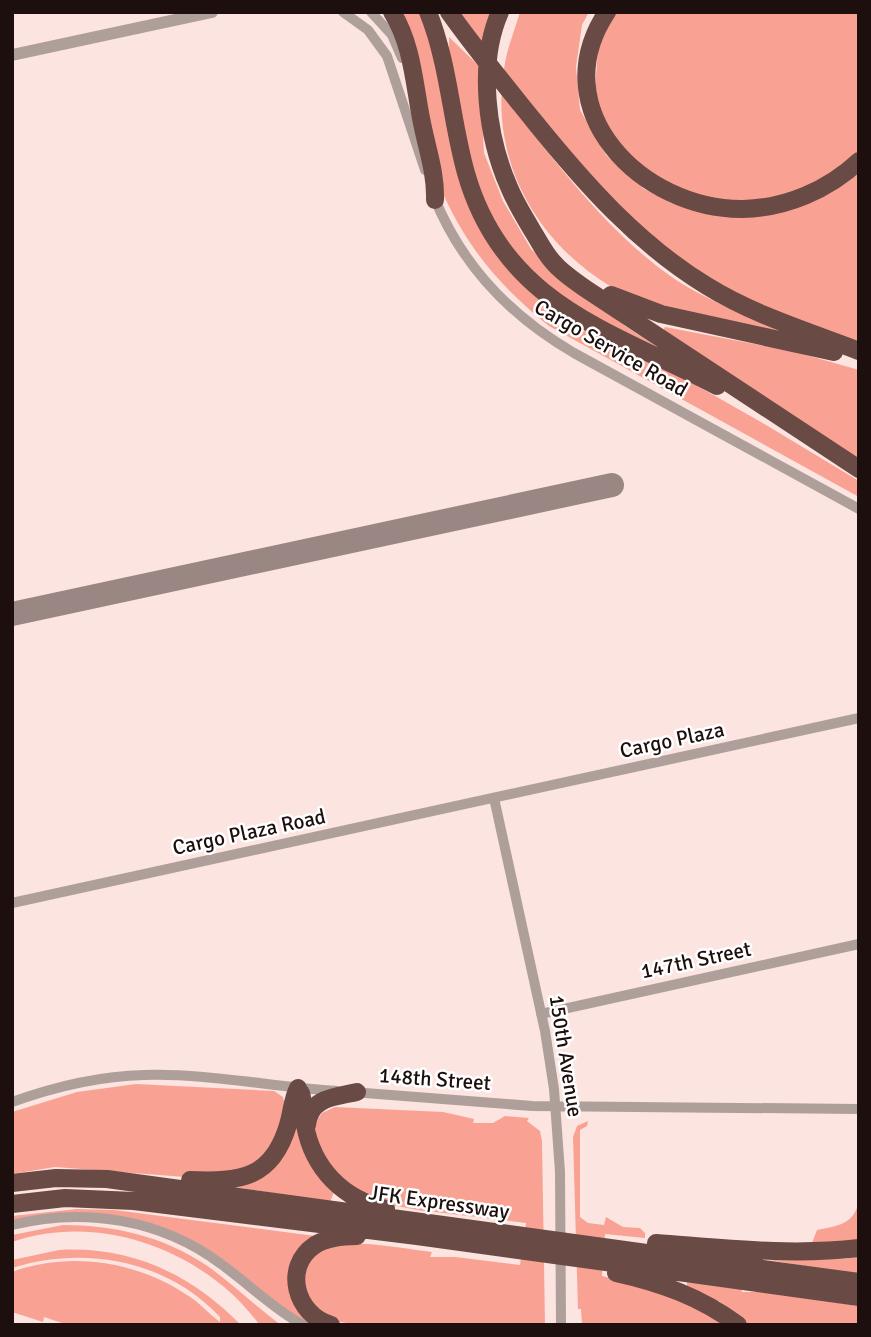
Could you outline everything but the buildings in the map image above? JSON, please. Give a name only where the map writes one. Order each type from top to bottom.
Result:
[{"type":"highway","points":[[392,12],[403,33],[409,53],[436,180],[435,200]]},
{"type":"highway","points":[[428,12],[441,50],[463,162],[471,189],[490,229],[528,278],[547,296],[582,320],[699,376],[810,438]]},
{"type":"highway","points":[[449,12],[481,57],[567,161],[613,212],[675,265],[741,305],[859,351]]},
{"type":"highway","points":[[500,12],[490,49],[490,116],[505,177],[515,200],[551,260],[575,281],[859,469]]},
{"type":"highway","points":[[607,12],[593,36],[585,65],[586,86],[592,109],[602,131],[617,152],[636,171],[660,187],[700,203],[729,208],[756,208],[809,194],[830,183],[859,161]]},
{"type":"highway","points":[[533,230],[582,276],[636,306],[859,359]]},
{"type":"highway","points":[[15,1182],[62,1170],[104,1171],[207,1181],[242,1178],[260,1169],[278,1149],[298,1088],[303,1095],[307,1135],[321,1168],[338,1186],[358,1200],[379,1208],[461,1227]]},
{"type":"highway","points":[[307,1135],[308,1116],[316,1104],[329,1098],[357,1093]]},
{"type":"highway","name":"JFK Expressway","points":[[15,1182],[56,1178],[107,1179],[461,1227],[527,1246]]},
{"type":"highway","points":[[12,1210],[47,1199]]},
{"type":"highway","name":"JFK Expressway","points":[[12,1204],[47,1199],[117,1199],[417,1236],[527,1246]]},
{"type":"highway","points":[[331,1325],[312,1315],[304,1307],[297,1292],[298,1269],[307,1252],[324,1241],[342,1237],[417,1236]]},
{"type":"highway","points":[[597,1258],[638,1241],[784,1253],[859,1248]]},
{"type":"highway","points":[[527,1246],[859,1297]]},
{"type":"highway","points":[[597,1258],[859,1282]]},
{"type":"highway","points":[[597,1258],[681,1292],[715,1309],[738,1325]]},
{"type":"street","points":[[12,55],[212,12]]},
{"type":"street","name":"Cargo Service Road","points":[[343,12],[368,30],[387,56],[435,200],[470,264],[494,292],[531,326],[574,353],[859,509]]},
{"type":"street","name":"Cargo Service Road","points":[[371,12],[392,35],[404,64],[418,148]]},
{"type":"street","name":"Cargo Plaza","points":[[494,798],[859,718]]},
{"type":"street","name":"Cargo Plaza Road","points":[[12,903],[494,798]]},
{"type":"street","name":"150th Avenue","points":[[494,798],[541,1014],[556,1107],[560,1172],[561,1325]]},
{"type":"street","name":"147th Street","points":[[541,1014],[856,946]]},
{"type":"street","name":"148th Street","points":[[12,1102],[78,1083],[141,1075],[195,1077],[357,1093],[556,1107],[859,1109]]},
{"type":"street","points":[[12,1225],[45,1219],[83,1217],[130,1222],[157,1229],[207,1254],[268,1302],[303,1325]]},
{"type":"shaded area","points":[[394,12],[423,12],[473,208],[557,312],[590,333],[687,380],[859,481],[859,497],[549,326],[503,284],[477,253],[441,190]]},
{"type":"shaded area","points":[[452,12],[496,12],[481,98],[484,153],[503,201],[531,249],[625,326],[670,355],[590,320],[518,259],[491,220],[473,182],[449,56],[449,37],[479,66]]},
{"type":"shaded area","points":[[520,12],[589,12],[582,25],[576,67],[580,110],[606,155],[644,189],[672,203],[716,214],[747,217],[859,170],[859,347],[757,309],[684,267],[505,98],[584,195],[651,261],[701,295],[782,330],[780,335],[660,309],[623,293],[589,272],[560,246],[536,215],[517,181],[506,144],[501,105],[505,63]]},
{"type":"shaded area","points":[[606,12],[859,12],[859,149],[847,164],[805,189],[767,200],[723,203],[687,194],[648,175],[615,145],[594,103],[600,22]]},
{"type":"shaded area","points":[[665,327],[792,351],[859,370],[859,460],[663,331]]},
{"type":"shaded area","points":[[136,1084],[274,1091],[283,1097],[286,1109],[269,1155],[250,1171],[185,1177],[55,1167],[12,1174],[12,1112],[77,1092]]},
{"type":"shaded area","points":[[335,1107],[443,1112],[474,1119],[473,1123],[493,1123],[505,1116],[529,1118],[527,1121],[540,1131],[542,1141],[545,1325],[359,1325],[328,1320],[313,1310],[302,1275],[311,1258],[324,1249],[338,1245],[370,1244],[432,1252],[430,1257],[455,1257],[520,1265],[526,1223],[435,1212],[429,1208],[424,1211],[374,1202],[354,1193],[319,1155],[314,1125],[322,1113]]},
{"type":"shaded area","points":[[298,1108],[305,1143],[313,1164],[334,1192],[330,1202],[228,1186],[246,1182]]},
{"type":"shaded area","points":[[588,1121],[587,1126],[580,1130],[580,1217],[588,1223],[604,1225],[606,1217],[623,1227],[640,1228],[645,1233],[645,1238],[605,1234],[602,1276],[648,1287],[687,1302],[726,1325],[582,1325],[581,1309],[578,1309],[573,1137],[577,1126]]},
{"type":"shaded area","points":[[859,1200],[859,1246],[810,1248],[817,1230],[849,1219]]},
{"type":"shaded area","points":[[77,1209],[114,1210],[323,1237],[297,1257],[309,1322],[307,1325],[190,1242],[113,1216],[12,1223],[12,1216]]},
{"type":"shaded area","points":[[63,1225],[119,1230],[172,1247],[206,1265],[281,1325],[260,1325],[235,1297],[208,1275],[183,1259],[128,1238],[70,1232],[12,1242],[12,1235]]},
{"type":"shaded area","points":[[59,1250],[111,1253],[158,1267],[202,1291],[241,1325],[68,1325],[44,1317],[43,1322],[12,1312],[12,1272],[57,1262],[79,1261],[125,1267],[167,1283],[191,1298],[220,1322],[220,1317],[199,1298],[175,1282],[150,1270],[123,1262],[67,1258],[12,1268],[12,1260]]},
{"type":"shaded area","points":[[859,1256],[859,1275],[769,1260],[846,1259]]},
{"type":"shaded area","points":[[687,1282],[741,1288],[742,1292],[766,1292],[859,1306],[859,1325],[747,1325],[719,1301],[716,1303],[687,1288]]},
{"type":"taxiway","points":[[12,614],[612,485]]}]
